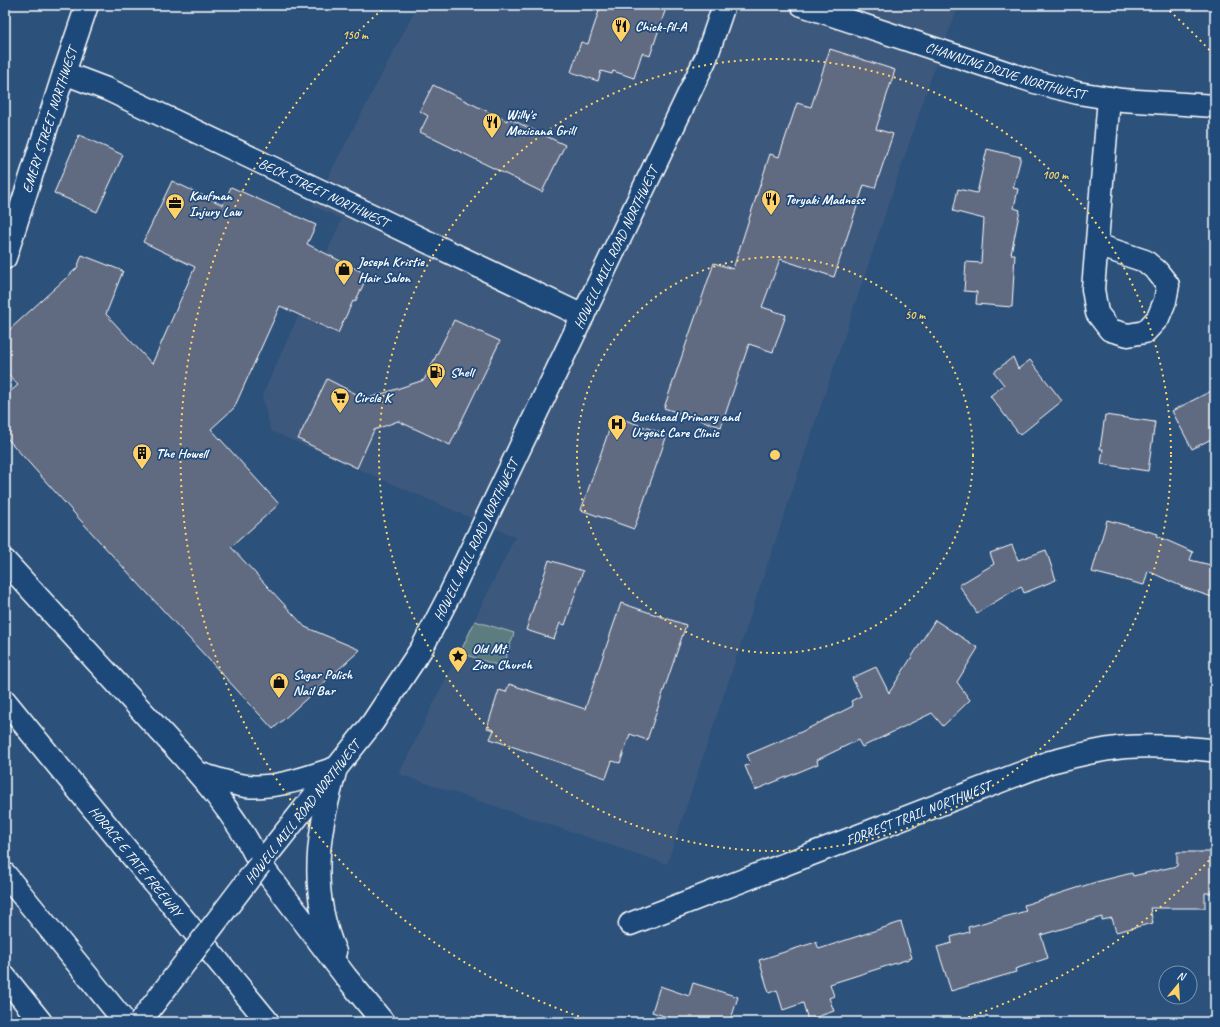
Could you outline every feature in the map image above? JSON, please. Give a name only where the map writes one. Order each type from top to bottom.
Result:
[{"type":"main road","name":"EMERY STREET NORTHWEST","points":[[5,258],[87,5]]},
{"type":"main road","name":"HOWELL MILL ROAD NORTHWEST","points":[[140,1022],[260,864],[373,722],[422,648],[450,594],[706,58],[724,5]]},
{"type":"main road","name":"CHANNING DRIVE NORTHWEST","points":[[802,5],[1035,82],[1078,93],[1109,98],[1215,106]]},
{"type":"main road","name":"BECK STREET NORTHWEST","points":[[64,73],[109,90],[583,316]]},
{"type":"main road","points":[[1097,245],[1109,98]]},
{"type":"main road","points":[[5,561],[198,773],[236,822],[260,864],[346,977],[383,1022]]},
{"type":"main road","name":"HORACE E TATE FREEWAY","points":[[5,701],[268,1022]]},
{"type":"main road","name":"FORREST TRAIL NORTHWEST","points":[[630,924],[1050,762],[1090,752],[1126,747],[1169,746],[1210,750],[1215,749]]},
{"type":"main road","points":[[198,773],[233,784],[248,786],[294,781],[336,768]]},
{"type":"main road","points":[[336,768],[322,828],[319,855],[319,887],[322,913],[329,939],[346,977]]},
{"type":"main road","points":[[5,874],[125,1022]]},
{"type":"main road","points":[[5,977],[41,1022]]},
{"type":"shaded area","points":[[418,5],[959,5],[932,75],[667,864],[399,774],[515,537],[271,431],[262,396],[342,219],[313,206]]},
{"type":"green space","points":[[475,621],[514,633],[503,667],[460,653]]},
{"type":"building","name":"Chick-fil-A","points":[[601,5],[667,5],[650,56],[642,53],[634,78],[613,71],[612,74],[601,71],[598,81],[571,72],[581,42],[588,44]]},
{"type":"building","points":[[830,49],[895,70],[876,129],[893,134],[875,188],[864,185],[834,277],[780,259],[762,307],[786,315],[773,352],[749,344],[721,427],[664,408],[714,263],[733,269],[770,154],[779,157],[797,103],[811,107]]},
{"type":"building","name":"Willy's Mexicana Grill","points":[[433,85],[507,121],[508,118],[565,145],[542,192],[420,132],[428,116],[420,111]]},
{"type":"building","points":[[79,135],[123,155],[97,212],[54,193]]},
{"type":"building","points":[[987,149],[1021,157],[1013,188],[1018,189],[1014,208],[1020,210],[1011,254],[1015,254],[1012,307],[976,304],[977,292],[964,291],[966,262],[981,263],[984,219],[953,211],[958,189],[977,193]]},
{"type":"building","name":"The Howell","points":[[172,181],[223,205],[231,187],[316,225],[307,244],[368,275],[355,302],[353,301],[338,333],[280,306],[234,408],[211,429],[279,504],[231,547],[305,627],[360,650],[273,729],[100,542],[5,436],[5,396],[18,385],[5,371],[5,342],[8,331],[77,268],[82,255],[123,271],[106,314],[152,364],[195,267],[143,242]]},
{"type":"building","name":"Shell","points":[[454,320],[500,341],[450,445],[398,421],[374,430],[357,468],[298,439],[327,379],[366,399],[424,380]]},
{"type":"building","points":[[1013,357],[1018,369],[1030,360],[1062,401],[1020,435],[990,396],[1004,385],[994,372]]},
{"type":"building","points":[[1215,389],[1215,437],[1192,449],[1172,411]]},
{"type":"building","points":[[1105,415],[1155,422],[1148,471],[1101,464],[1103,449],[1100,449]]},
{"type":"building","points":[[614,416],[667,435],[634,529],[581,510]]},
{"type":"building","points":[[1107,520],[1158,534],[1157,536],[1193,552],[1190,560],[1215,566],[1215,598],[1185,588],[1148,571],[1144,585],[1092,572]]},
{"type":"building","points":[[1012,545],[1018,560],[1046,550],[1056,580],[1024,593],[1021,586],[977,613],[959,585],[994,564],[990,553]]},
{"type":"building","points":[[549,560],[583,571],[565,625],[560,623],[554,639],[526,630]]},
{"type":"building","points":[[621,603],[686,625],[647,740],[630,734],[620,763],[612,761],[606,778],[490,739],[494,730],[487,728],[499,690],[506,692],[509,684],[585,709]]},
{"type":"building","points":[[935,620],[978,648],[957,682],[970,700],[943,726],[932,713],[862,747],[858,740],[817,760],[818,764],[755,790],[745,766],[751,764],[747,755],[801,732],[853,706],[851,701],[861,696],[852,678],[876,667],[889,693]]},
{"type":"building","points":[[1177,852],[1212,852],[1212,857],[1215,858],[1215,893],[1205,893],[1205,908],[1150,908],[1153,923],[1116,932],[1112,918],[1102,920],[1102,917],[1041,935],[1048,958],[1015,969],[1016,972],[951,991],[937,947],[952,943],[951,937],[969,932],[968,927],[1026,911],[1024,905],[1096,882],[1132,873],[1133,876],[1177,866]]},
{"type":"building","points":[[901,922],[912,958],[830,984],[834,996],[829,998],[834,1011],[808,1020],[803,1003],[783,1010],[777,990],[769,993],[759,960],[816,942],[819,949]]},
{"type":"building","points":[[693,983],[738,997],[730,1022],[669,1022],[670,1018],[652,1012],[660,986],[689,996]]},
{"type":"place","name":"Chick-fil-A","points":[[621,43]]},
{"type":"place","name":"Willy's Mexicana Grill","points":[[492,139]]},
{"type":"place","name":"Teryaki Madness","points":[[771,216]]},
{"type":"place","name":"Kaufman Injury Law","points":[[175,220]]},
{"type":"place","name":"Joseph Kristie Hair Salon","points":[[344,286]]},
{"type":"place","name":"Shell","points":[[436,389]]},
{"type":"place","name":"Circle K","points":[[340,414]]},
{"type":"place","name":"Buckhead Primary and Urgent Care Clinic","points":[[617,441]]},
{"type":"place","name":"The Howell","points":[[142,470]]},
{"type":"place","name":"Old Mt. Zion Church","points":[[458,673]]},
{"type":"place","name":"Sugar Polish Nail Bar","points":[[279,699]]}]
